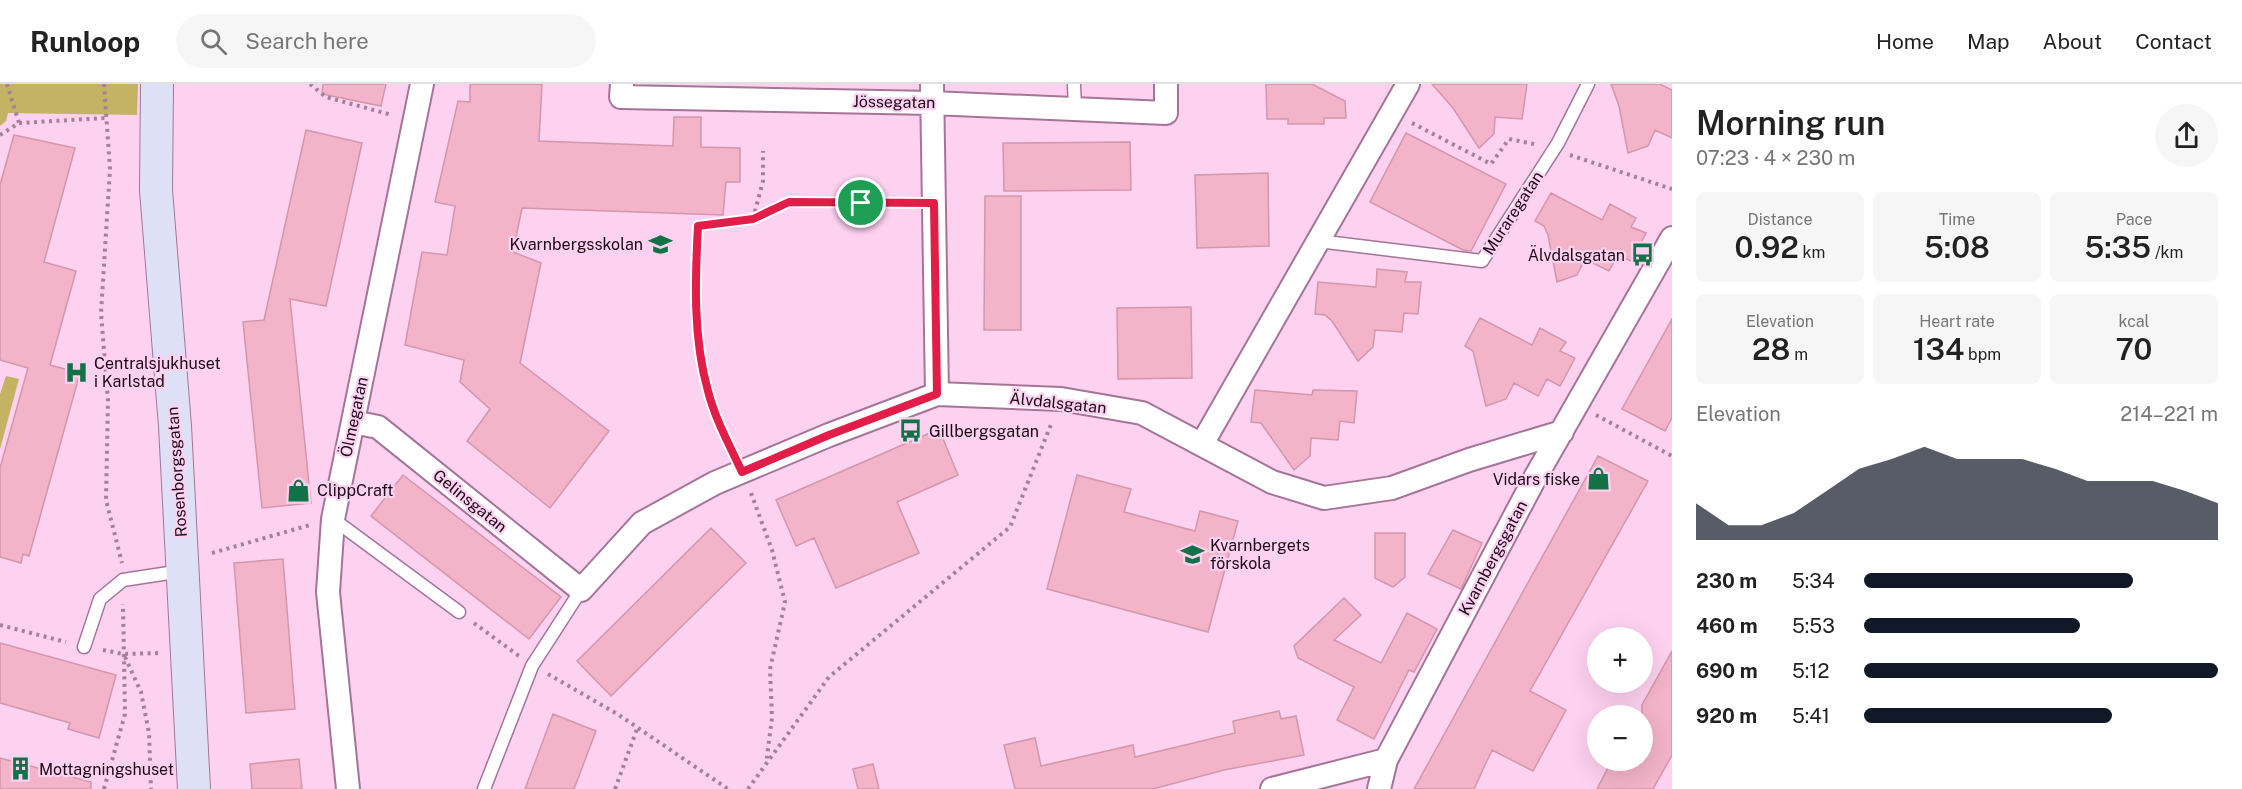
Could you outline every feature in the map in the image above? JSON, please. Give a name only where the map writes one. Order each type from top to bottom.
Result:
[{"type":"street","name":"Rosenborgsgatan","points":[[157,84],[156,190],[175,426],[194,789]]},
{"type":"street","name":"Ölmegatan","points":[[348,789],[328,592],[333,519],[422,84]]},
{"type":"street","name":"Jössegatan","points":[[622,91],[932,93],[1075,109],[1166,113],[1166,84]]},
{"type":"street","points":[[1202,444],[1408,84]]},
{"type":"street","points":[[932,93],[937,394]]},
{"type":"street","name":"Kvarnbergsgatan","points":[[1379,789],[1386,760],[1562,432],[1672,238]]},
{"type":"street","name":"Älvdalsgatan","points":[[581,590],[642,523],[742,472],[829,435],[937,394],[1061,399],[1142,413],[1272,482],[1324,498],[1392,488],[1469,460],[1562,432]]},
{"type":"street","name":"Gelinsgatan","points":[[353,422],[378,427],[581,590]]},
{"type":"street","points":[[1272,789],[1386,760]]},
{"type":"lane","points":[[1074,84],[1075,109]]},
{"type":"lane","name":"Muraregatan","points":[[1318,241],[1482,261],[1554,150],[1588,84]]},
{"type":"lane","points":[[333,519],[459,612]]},
{"type":"lane","points":[[84,647],[100,599],[123,580],[183,570]]},
{"type":"lane","points":[[484,789],[532,666],[581,590]]},
{"type":"path","points":[[7,84],[19,123]]},
{"type":"path","points":[[104,84],[110,169],[101,313],[108,401],[106,500],[123,568],[125,714],[104,789]]},
{"type":"path","points":[[310,84],[326,97],[415,122]]},
{"type":"path","points":[[0,135],[19,123],[105,118]]},
{"type":"path","points":[[753,219],[763,181],[763,151]]},
{"type":"path","points":[[766,764],[772,718],[770,669],[785,602],[772,550],[708,392],[698,342],[696,269],[698,226],[753,219],[789,202],[934,203]]},
{"type":"path","points":[[748,789],[829,677],[1010,527],[1061,399]]},
{"type":"path","points":[[1578,405],[1672,456]]},
{"type":"path","points":[[212,553],[333,519]]},
{"type":"path","points":[[459,612],[532,666],[619,715],[728,789]]},
{"type":"path","points":[[0,625],[84,647],[123,654],[153,654]]},
{"type":"path","points":[[123,654],[141,692],[149,733],[152,789]]},
{"type":"path","points":[[615,789],[637,729]]},
{"type":"shaded area","points":[[0,84],[138,84],[137,115],[8,113],[6,121],[0,126]]},
{"type":"shaded area","points":[[6,376],[19,379],[0,449],[0,394]]},
{"type":"building","points":[[323,84],[386,84],[381,106],[322,94]]},
{"type":"building","points":[[470,84],[542,84],[539,141],[673,146],[674,117],[701,117],[701,147],[740,148],[740,182],[726,182],[723,215],[522,208],[513,252],[541,263],[520,363],[609,431],[550,508],[467,441],[490,409],[460,382],[464,360],[405,345],[422,252],[447,255],[455,206],[435,202],[458,101],[470,102]]},
{"type":"building","points":[[1266,84],[1312,84],[1345,101],[1346,118],[1324,118],[1324,124],[1288,124],[1288,119],[1267,119]]},
{"type":"building","points":[[1432,84],[1527,84],[1522,119],[1495,117],[1494,134],[1479,148],[1453,108]]},
{"type":"building","points":[[1611,84],[1660,84],[1672,90],[1672,138],[1655,130],[1648,146],[1628,153],[1619,106]]},
{"type":"building","points":[[306,130],[362,143],[326,306],[290,299],[311,503],[262,508],[243,322],[264,320]]},
{"type":"building","points":[[1406,133],[1506,184],[1471,251],[1463,250],[1370,202]]},
{"type":"building","points":[[14,135],[75,148],[44,262],[76,271],[50,365],[80,373],[29,556],[23,554],[21,563],[0,557],[0,468],[28,368],[0,360],[0,185]]},
{"type":"building","points":[[1130,142],[1131,190],[1004,191],[1003,143]]},
{"type":"building","points":[[1268,173],[1269,246],[1197,248],[1195,175]]},
{"type":"building","points":[[1551,193],[1602,220],[1610,204],[1636,218],[1631,227],[1646,233],[1631,261],[1618,255],[1609,271],[1585,259],[1577,275],[1557,282],[1548,235],[1544,226],[1535,221]]},
{"type":"building","points":[[985,196],[1021,196],[1021,330],[984,330]]},
{"type":"building","points":[[1377,269],[1407,272],[1405,282],[1421,282],[1418,314],[1404,313],[1402,332],[1375,330],[1373,347],[1358,361],[1332,321],[1325,315],[1315,314],[1318,282],[1376,287]]},
{"type":"building","points":[[1191,307],[1192,378],[1118,379],[1117,308]]},
{"type":"building","points":[[1480,318],[1532,345],[1540,328],[1566,342],[1560,351],[1575,358],[1560,386],[1547,379],[1538,396],[1514,383],[1506,399],[1486,406],[1473,351],[1465,346]]},
{"type":"building","points":[[1672,319],[1672,418],[1665,431],[1622,409]]},
{"type":"building","points":[[1255,390],[1312,395],[1313,390],[1357,391],[1354,423],[1340,421],[1338,440],[1311,438],[1310,456],[1294,470],[1261,423],[1251,422]]},
{"type":"building","points":[[939,429],[958,475],[897,502],[919,553],[836,588],[814,538],[796,546],[776,500]]},
{"type":"building","points":[[1598,456],[1648,481],[1530,691],[1566,710],[1533,771],[1492,750],[1474,789],[1414,789]]},
{"type":"building","points":[[403,475],[561,597],[529,639],[371,516]]},
{"type":"building","points":[[1077,475],[1131,489],[1124,512],[1195,531],[1200,511],[1238,521],[1208,632],[1047,589]]},
{"type":"building","points":[[711,528],[746,563],[611,696],[577,661]]},
{"type":"building","points":[[1453,530],[1482,543],[1461,589],[1428,574]]},
{"type":"building","points":[[1375,533],[1405,533],[1405,577],[1393,587],[1375,578]]},
{"type":"building","points":[[283,559],[295,709],[246,713],[234,563]]},
{"type":"building","points":[[1344,598],[1361,615],[1334,640],[1381,663],[1407,613],[1437,629],[1414,672],[1409,670],[1374,739],[1337,720],[1354,687],[1298,658],[1294,646]]},
{"type":"building","points":[[0,643],[116,675],[99,738],[68,729],[70,723],[0,703]]},
{"type":"building","points":[[1672,651],[1672,755],[1653,789],[1597,789],[1606,771],[1653,771],[1653,705],[1642,705],[1649,693],[1653,693],[1653,685]]},
{"type":"building","points":[[1279,711],[1281,719],[1296,716],[1304,755],[1224,770],[1153,789],[1015,789],[1004,745],[1035,738],[1041,766],[1133,745],[1135,757],[1235,733],[1233,721]]},
{"type":"building","points":[[553,714],[596,731],[574,789],[525,789]]},
{"type":"building","name":"Mottagningshuset","points":[[0,758],[91,782],[91,789],[0,789]]},
{"type":"building","points":[[299,759],[302,789],[252,789],[250,764]]},
{"type":"building","points":[[873,764],[879,789],[858,789],[853,769]]},
{"type":"place","name":"Kvarnbergsskolan","points":[[661,244]]},
{"type":"place","name":"Älvdalsgatan","points":[[1643,255]]},
{"type":"place","name":"Centralsjukhuset i Karlstad","points":[[76,372]]},
{"type":"place","name":"Gillbergsgatan","points":[[911,431]]},
{"type":"place","name":"Vidars fiske","points":[[1598,479]]},
{"type":"place","name":"ClippCraft","points":[[299,490]]},
{"type":"place","name":"Kvarnbergets förskola","points":[[1192,554]]},
{"type":"place","name":"Mottagningshuset","points":[[21,769]]},
{"type":"route","points":[[789,202],[861,203],[934,203],[937,394],[829,435],[742,472],[708,392],[698,342],[696,269],[698,226],[753,219],[789,202]]}]
